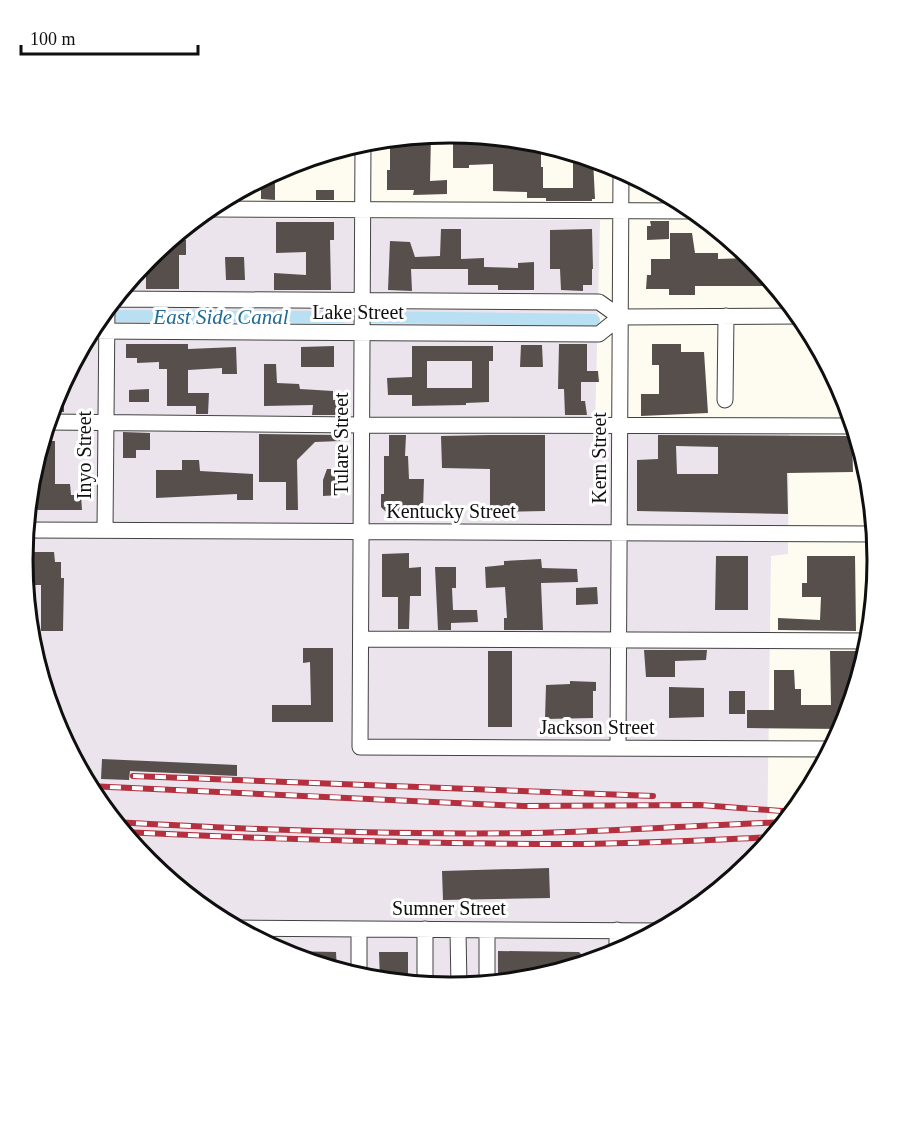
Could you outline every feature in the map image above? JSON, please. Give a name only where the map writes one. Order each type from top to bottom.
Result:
[{"type":"street","name":"Tulare Street","points":[[360,747],[363,152]]},
{"type":"street","name":"Kern Street","points":[[618,748],[621,180]]},
{"type":"street","points":[[225,209],[679,211]]},
{"type":"street","name":"Lake Street","points":[[102,331],[599,334],[620,317],[599,302],[125,299]]},
{"type":"street","points":[[725,400],[726,316]]},
{"type":"street","points":[[620,317],[789,316]]},
{"type":"street","name":"Inyo Street","points":[[105,530],[106,325]]},
{"type":"street","points":[[57,422],[846,426]]},
{"type":"street","name":"Kentucky Street","points":[[34,530],[867,534]]},
{"type":"street","points":[[361,639],[860,641]]},
{"type":"street","name":"Jackson Street","points":[[360,747],[823,749]]},
{"type":"street","name":"Sumner Street","points":[[253,928],[643,931]]},
{"type":"street","points":[[359,929],[359,968]]},
{"type":"street","points":[[425,929],[425,977]]},
{"type":"street","points":[[458,930],[462,978]]},
{"type":"street","points":[[487,930],[487,976]]},
{"type":"street","points":[[617,930],[617,943]]},
{"type":"shaded area","points":[[212,218],[600,220],[595,429],[789,430],[788,554],[771,556],[767,832],[746,856],[705,892],[635,935],[559,964],[505,974],[450,978],[369,970],[316,956],[291,946],[266,935],[219,908],[196,892],[155,856],[119,815],[103,792],[76,745],[65,720],[47,669],[41,642],[33,560],[37,506],[47,452],[76,376],[103,329],[137,285],[175,247]]},
{"type":"building","points":[[453,143],[532,151],[541,153],[543,188],[573,188],[573,161],[593,168],[595,199],[592,201],[546,201],[546,198],[527,198],[527,192],[493,191],[493,164],[453,168]]},
{"type":"building","points":[[431,144],[430,181],[447,180],[447,194],[413,195],[414,190],[387,190],[387,170],[390,170],[390,148]]},
{"type":"building","points":[[275,182],[275,200],[261,199],[261,189]]},
{"type":"building","points":[[316,190],[334,190],[334,200],[316,200]]},
{"type":"building","points":[[650,221],[669,221],[669,239],[647,240],[647,226],[651,226]]},
{"type":"building","points":[[276,222],[334,222],[334,240],[330,240],[331,290],[274,290],[274,273],[306,275],[306,252],[276,253]]},
{"type":"building","points":[[441,229],[461,229],[461,259],[484,258],[484,267],[518,268],[518,263],[534,262],[534,290],[498,290],[498,285],[468,285],[468,269],[411,269],[412,291],[388,290],[390,241],[410,242],[415,257],[440,256]]},
{"type":"building","points":[[592,229],[592,285],[583,285],[583,291],[561,290],[560,269],[550,269],[550,230]]},
{"type":"building","points":[[670,233],[692,233],[695,253],[718,253],[718,259],[739,258],[765,286],[695,286],[695,295],[669,295],[669,289],[646,289],[647,275],[651,275],[651,259],[670,259]]},
{"type":"building","points":[[186,240],[186,255],[179,255],[179,289],[146,289],[146,275],[175,247]]},
{"type":"building","points":[[225,257],[244,257],[245,280],[226,280]]},
{"type":"building","points":[[126,344],[188,344],[188,349],[236,347],[237,374],[222,374],[222,368],[188,370],[188,393],[209,393],[208,414],[196,414],[196,406],[167,406],[167,369],[159,369],[159,362],[137,363],[137,358],[126,358]]},
{"type":"building","points":[[559,344],[587,344],[587,371],[598,371],[599,382],[581,382],[581,401],[585,401],[587,415],[565,415],[564,389],[558,389]]},
{"type":"building","points":[[652,344],[681,344],[681,352],[704,352],[708,413],[641,416],[641,394],[659,394],[659,365],[652,365]]},
{"type":"building","points":[[521,345],[542,345],[543,367],[520,367]]},
{"type":"building","points":[[334,346],[334,367],[301,367],[301,347]]},
{"type":"building","points":[[412,346],[493,346],[493,361],[489,361],[489,402],[466,403],[466,405],[412,406],[412,395],[388,395],[387,378],[412,377]],"holes":[[[427,361],[472,361],[472,388],[427,388]]]},
{"type":"building","points":[[264,364],[276,364],[277,383],[299,384],[300,389],[333,391],[333,400],[337,400],[337,415],[312,415],[313,405],[264,406]]},
{"type":"building","points":[[149,389],[149,402],[129,402],[129,390]]},
{"type":"building","points":[[123,432],[150,433],[150,450],[136,450],[136,458],[123,458]]},
{"type":"building","points":[[259,434],[340,435],[340,441],[315,442],[297,460],[298,510],[286,510],[286,482],[259,482]]},
{"type":"building","points":[[389,435],[406,435],[405,456],[408,456],[409,479],[424,479],[423,509],[399,509],[399,512],[386,512],[381,507],[381,494],[384,494],[384,456],[389,456]]},
{"type":"building","points":[[545,435],[545,511],[490,512],[490,469],[442,468],[441,436]]},
{"type":"building","points":[[658,435],[849,436],[852,446],[853,472],[787,473],[788,514],[637,511],[637,460],[658,459]],"holes":[[[676,446],[718,447],[718,474],[677,474]]]},
{"type":"building","points":[[50,441],[55,441],[55,484],[70,484],[71,495],[81,495],[82,510],[37,510]]},
{"type":"building","points":[[182,460],[199,460],[200,471],[253,474],[253,500],[237,500],[237,494],[156,498],[156,470],[182,470]]},
{"type":"building","points":[[327,469],[340,469],[340,495],[323,496],[323,480]]},
{"type":"building","points":[[33,552],[54,552],[55,562],[61,562],[61,578],[64,578],[63,631],[41,631],[41,585],[34,585]]},
{"type":"building","points":[[409,553],[409,568],[421,567],[421,596],[410,596],[409,629],[398,629],[398,597],[382,597],[382,554]]},
{"type":"building","points":[[716,556],[748,556],[748,610],[715,610]]},
{"type":"building","points":[[807,556],[855,556],[856,631],[778,630],[778,618],[820,620],[821,597],[802,597],[802,583],[807,583]]},
{"type":"building","points":[[541,559],[542,568],[577,569],[578,582],[541,583],[543,630],[504,630],[504,618],[507,618],[505,587],[486,588],[485,567],[504,565],[504,561]]},
{"type":"building","points":[[435,567],[456,567],[456,588],[452,588],[453,610],[477,610],[478,622],[451,623],[451,630],[438,630]]},
{"type":"building","points":[[597,587],[598,604],[576,605],[576,588]]},
{"type":"building","points":[[303,648],[333,648],[333,722],[272,722],[272,705],[311,705],[310,662],[303,663]]},
{"type":"building","points":[[644,650],[707,650],[706,660],[675,661],[675,677],[646,677]]},
{"type":"building","points":[[488,651],[512,651],[512,727],[488,727]]},
{"type":"building","points":[[830,651],[856,651],[854,669],[832,729],[747,728],[747,710],[774,710],[774,670],[794,670],[795,689],[801,689],[801,705],[831,705]]},
{"type":"building","points":[[570,681],[596,682],[596,691],[593,691],[593,718],[545,719],[546,685],[570,684]]},
{"type":"building","points":[[669,687],[704,688],[704,717],[669,718]]},
{"type":"building","points":[[729,691],[745,691],[745,714],[729,714]]},
{"type":"building","points":[[102,759],[237,765],[237,776],[130,771],[129,780],[101,779]]},
{"type":"building","points":[[549,868],[550,898],[443,900],[442,871]]},
{"type":"building","points":[[305,951],[336,952],[337,962]]},
{"type":"building","points":[[498,951],[579,952],[583,956],[532,970],[498,975]]},
{"type":"building","points":[[379,952],[408,952],[408,975],[380,972]]},
{"type":"waterway","name":"East Side Canal","points":[[112,316],[342,317]]},
{"type":"waterway","name":"East Side Canal","points":[[372,317],[594,320]]},
{"type":"railway","points":[[133,776],[653,796]]},
{"type":"railway","points":[[100,787],[523,806],[700,805],[785,811]]},
{"type":"railway","points":[[125,823],[323,831],[480,833],[564,832],[776,823]]},
{"type":"railway","points":[[134,833],[344,841],[510,844],[763,837]]}]
